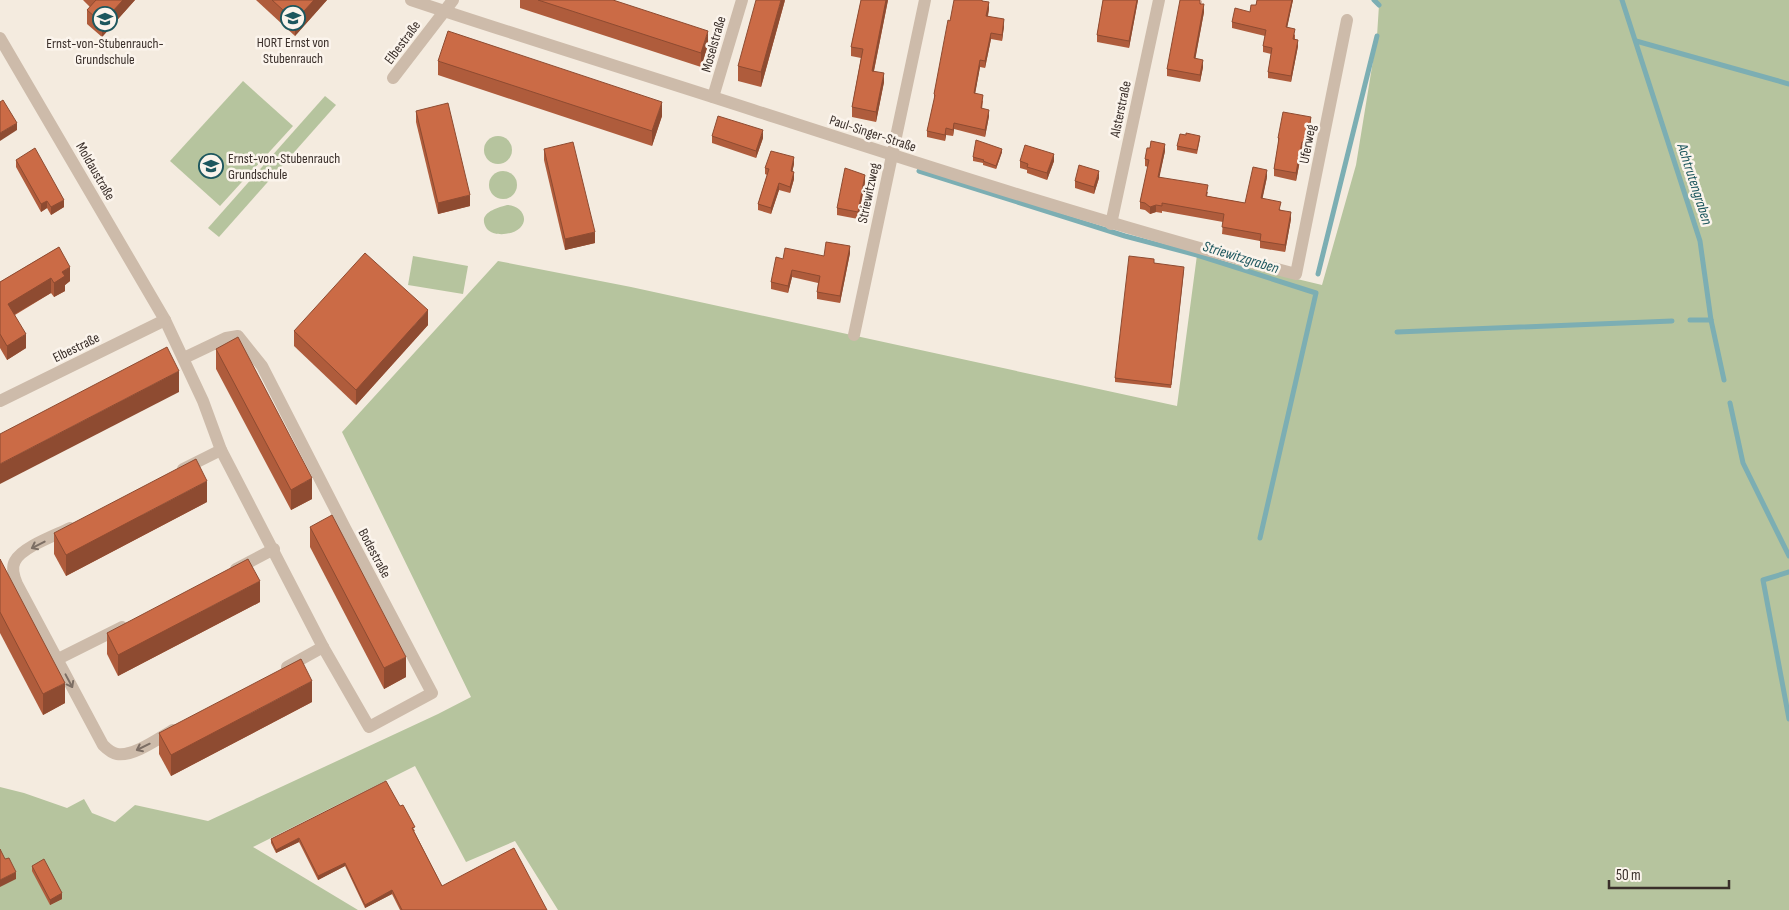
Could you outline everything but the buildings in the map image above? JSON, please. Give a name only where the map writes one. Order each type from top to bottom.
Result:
[{"type":"street","name":"Paul-Singer-Straße","points":[[411,0],[1111,224],[1296,274]]},
{"type":"street","name":"Elbestraße","points":[[393,78],[453,0]]},
{"type":"street","name":"Moselstraße","points":[[713,97],[742,0]]},
{"type":"street","name":"Striewitzweg","points":[[854,334],[925,0]]},
{"type":"street","name":"Alsterstraße","points":[[1111,224],[1159,0]]},
{"type":"street","name":"Uferweg","points":[[1296,274],[1347,20]]},
{"type":"street","name":"Moldaustraße","points":[[0,38],[165,320]]},
{"type":"street","name":"Elbestraße","points":[[0,401],[165,320]]},
{"type":"street","name":"Bodestraße","points":[[165,320],[203,401],[221,450],[274,549],[323,647],[370,728],[432,693],[262,366],[238,336],[226,338],[184,358]]},
{"type":"street","points":[[170,476],[221,450]]},
{"type":"street","points":[[85,520],[23,552],[14,562],[13,575],[17,584],[106,748],[117,754],[128,753],[140,749],[182,726]]},
{"type":"street","points":[[226,573],[274,549]]},
{"type":"street","points":[[58,660],[129,623]]},
{"type":"street","points":[[275,674],[323,647]]},
{"type":"green space","points":[[1374,0],[1789,0],[1789,910],[558,910],[515,841],[466,862],[415,766],[253,847],[358,910],[0,910],[0,787],[67,808],[84,799],[92,813],[115,822],[135,805],[208,821],[471,697],[342,432],[498,261],[631,287],[1177,406],[1197,255],[1322,285],[1356,165],[1377,36],[1379,5]]},
{"type":"green space","points":[[243,81],[293,126],[220,206],[170,161]]},
{"type":"green space","points":[[325,96],[336,105],[219,237],[208,228]]},
{"type":"green space","points":[[498,136],[508,140],[512,150],[508,160],[498,164],[488,160],[484,150],[488,140]]},
{"type":"green space","points":[[503,171],[513,175],[517,185],[513,195],[503,199],[493,195],[489,185],[493,175]]},
{"type":"green space","points":[[507,205],[516,207],[522,213],[524,216],[523,224],[517,230],[508,234],[490,232],[484,223],[486,215],[493,210]]},
{"type":"green space","points":[[413,256],[468,266],[463,294],[408,285]]},
{"type":"waterway","name":"Striewitzgraben","points":[[1374,0],[1379,5]]},
{"type":"waterway","name":"Achtrutengraben","points":[[1622,0],[1700,241],[1711,320],[1724,380]]},
{"type":"waterway","name":"Striewitzgraben","points":[[1318,274],[1377,36]]},
{"type":"waterway","points":[[1636,41],[1789,84]]},
{"type":"waterway","name":"Striewitzgraben","points":[[919,171],[1125,236],[1197,255],[1316,293],[1260,538]]},
{"type":"waterway","points":[[1690,320],[1711,320]]},
{"type":"waterway","points":[[1397,332],[1672,321]]},
{"type":"waterway","name":"Achtrutengraben","points":[[1730,403],[1743,463],[1789,556]]},
{"type":"waterway","points":[[1789,572],[1763,580],[1789,719]]},
{"type":"place","name":"HORT Ernst von Stubenrauch","points":[[293,18]]},
{"type":"place","name":"Ernst-von-Stubenrauch- Grundschule","points":[[105,19]]},
{"type":"place","name":"Ernst-von-Stubenrauch Grundschule","points":[[211,166]]}]
